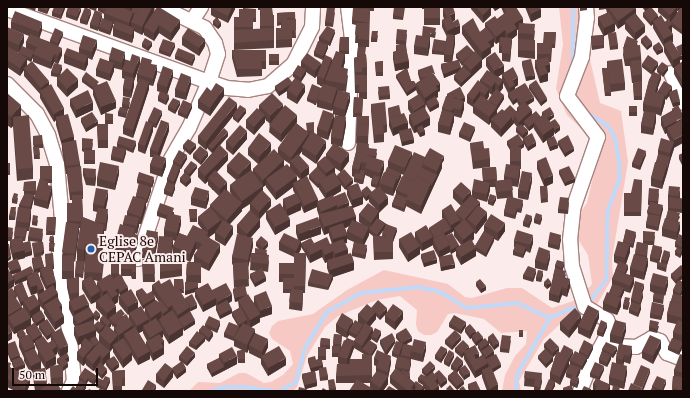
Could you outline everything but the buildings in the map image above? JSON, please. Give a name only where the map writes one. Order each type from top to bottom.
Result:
[{"type":"street","points":[[138,259],[171,159],[189,128],[209,82],[218,54],[215,43],[204,28],[162,7]]},
{"type":"street","points":[[192,21],[201,7]]},
{"type":"street","points":[[10,13],[227,88],[248,90],[268,86],[281,77],[294,63],[305,44],[312,27],[313,7]]},
{"type":"street","points":[[348,7],[352,42],[348,143]]},
{"type":"street","points":[[580,391],[610,328],[607,320],[585,307],[572,266],[570,246],[573,209],[598,137],[567,96],[582,57],[587,18],[586,7]]},
{"type":"street","points":[[671,73],[683,103]]},
{"type":"street","points":[[7,84],[37,114],[48,135],[57,164],[62,220],[58,263],[60,287],[69,329],[74,381],[69,391]]},
{"type":"street","points":[[604,341],[618,346],[636,347],[652,338],[660,341],[667,353],[683,359]]},
{"type":"shaded area","points":[[559,7],[578,7],[600,103],[621,111],[628,162],[612,259],[613,277],[596,306],[570,315],[544,339],[519,381],[521,391],[502,391],[505,375],[515,356],[526,344],[527,331],[501,333],[484,319],[455,313],[448,314],[437,332],[431,335],[424,335],[418,331],[416,325],[417,310],[400,296],[377,300],[338,316],[325,327],[307,356],[297,387],[293,391],[189,391],[198,382],[220,383],[239,373],[246,373],[264,383],[271,382],[283,375],[293,364],[290,351],[272,339],[269,333],[272,326],[278,321],[313,314],[347,290],[384,270],[448,284],[465,297],[472,298],[507,288],[522,288],[552,308],[579,299],[592,284],[588,255],[576,236],[574,221],[587,203],[599,152],[588,135],[567,115],[556,89],[563,44]]},
{"type":"waterway","points":[[573,7],[573,64]]},
{"type":"waterway","points":[[573,90],[579,102]]},
{"type":"waterway","points":[[586,112],[607,125],[615,136],[620,165],[620,179],[608,212],[607,280],[588,304]]},
{"type":"waterway","points":[[280,391],[296,382],[305,348],[327,312],[361,293],[419,287],[441,292],[467,308],[518,303],[550,318],[570,309],[582,307]]},
{"type":"waterway","points":[[516,391],[517,375],[550,318]]},
{"type":"waterway","points":[[212,391],[225,387],[247,387],[272,391]]},
{"type":"place","name":"Eglise 8e CEPAC Amani","points":[[91,249]]}]
